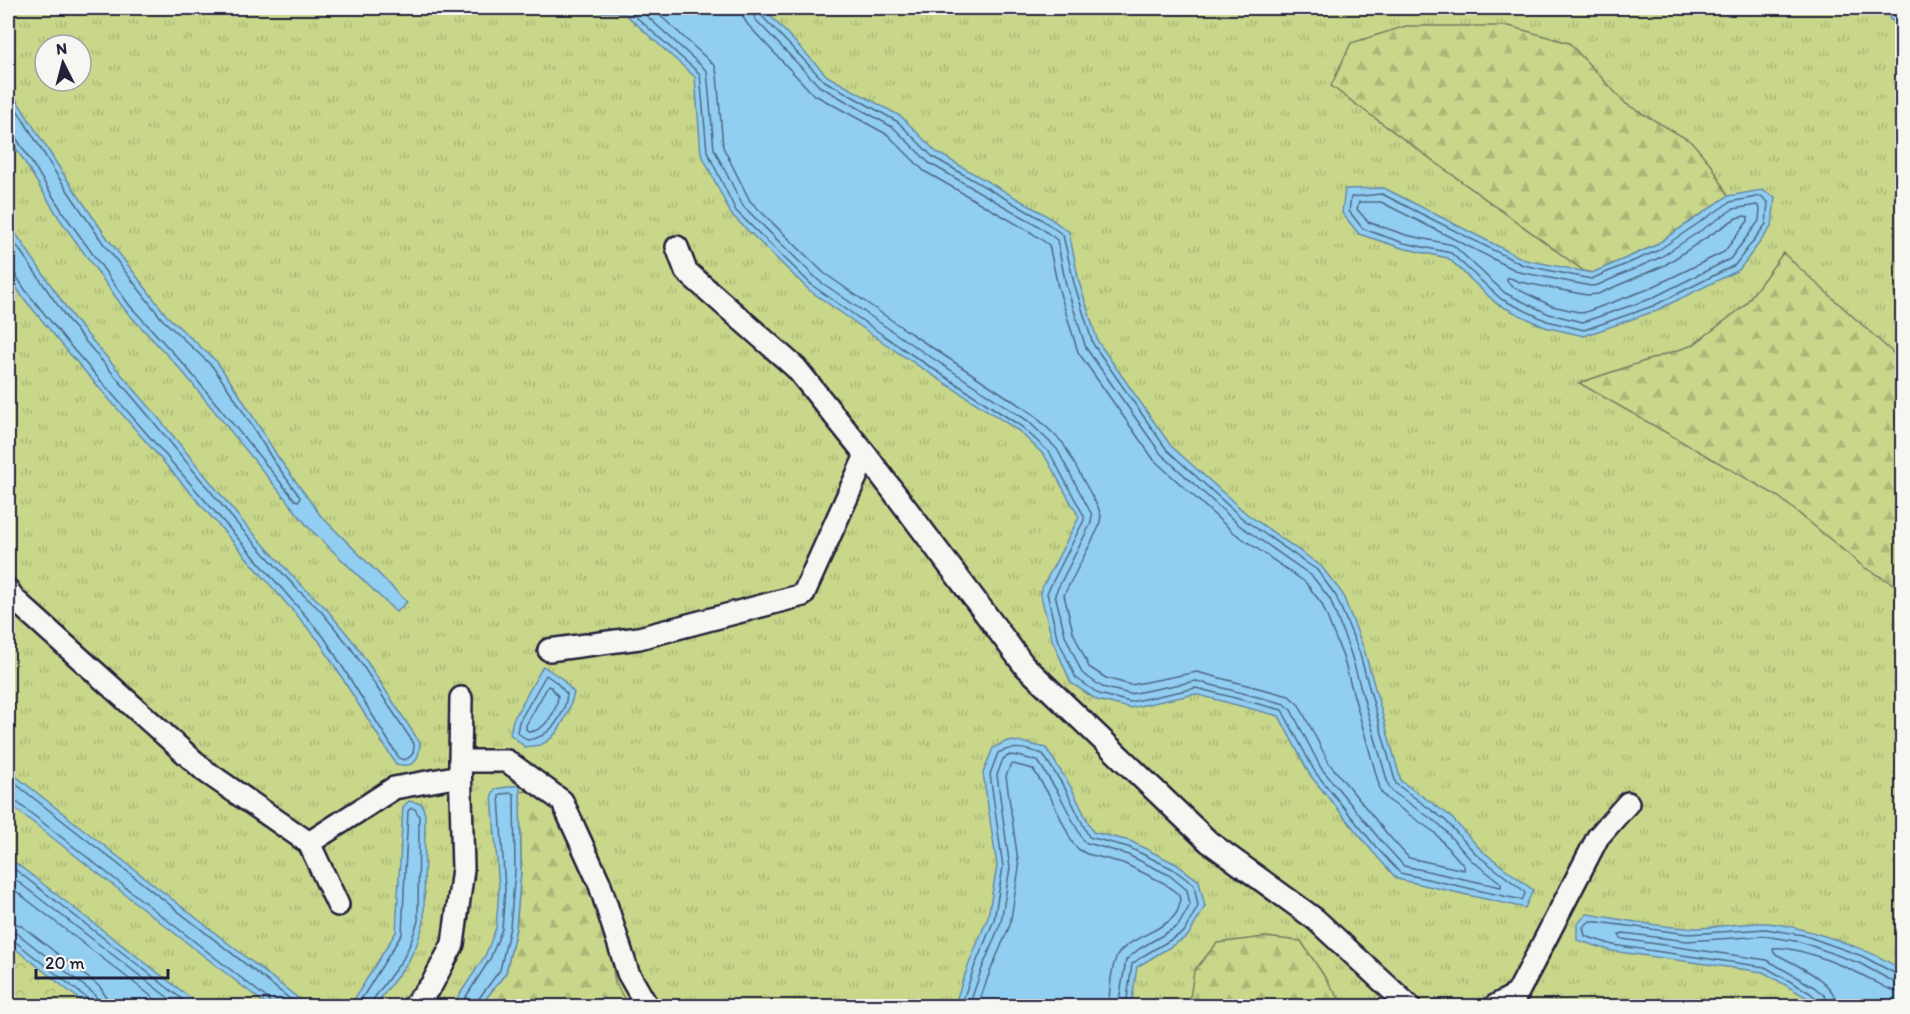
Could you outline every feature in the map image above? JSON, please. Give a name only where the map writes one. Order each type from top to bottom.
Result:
[{"type":"lane","points":[[677,247],[686,271],[796,368],[866,455],[1024,665],[1209,842],[1315,919],[1409,1006]]},
{"type":"lane","points":[[549,650],[639,638],[803,595],[866,455]]},
{"type":"lane","points":[[8,590],[14,599],[205,771],[309,843],[338,905]]},
{"type":"lane","points":[[414,1006],[432,984],[453,944],[463,869],[460,768],[461,698]]},
{"type":"lane","points":[[309,843],[394,788],[460,768],[507,761],[562,801],[599,882],[628,973],[646,1006]]},
{"type":"lane","points":[[1495,1006],[1517,994],[1598,837],[1628,803]]},
{"type":"green space","points":[[8,8],[1902,8],[1902,1006],[8,1006]]},
{"type":"green space","points":[[1406,26],[1509,26],[1569,43],[1626,104],[1692,142],[1712,166],[1728,196],[1654,246],[1592,273],[1584,271],[1331,86],[1351,43]]},
{"type":"green space","points":[[1783,253],[1902,361],[1902,589],[1865,568],[1779,497],[1579,383],[1693,345],[1744,306]]},
{"type":"green space","points":[[536,790],[557,811],[608,937],[615,982],[628,1006],[480,1006],[506,973],[516,928],[521,871],[520,792]]},
{"type":"green space","points":[[8,861],[192,1006],[8,1006]]},
{"type":"green space","points":[[1264,937],[1301,941],[1344,1006],[1189,1006],[1194,971],[1217,943]]},
{"type":"water","points":[[460,8],[763,8],[827,76],[902,117],[936,152],[1044,214],[1069,232],[1079,282],[1098,342],[1171,446],[1247,514],[1321,566],[1342,593],[1364,649],[1401,781],[1449,815],[1481,850],[1533,890],[1525,908],[1397,879],[1310,775],[1279,716],[1195,694],[1130,708],[1097,700],[1071,683],[1052,639],[1040,592],[1079,517],[1045,456],[1019,431],[897,352],[809,290],[731,214],[701,153],[695,77],[624,13]]},
{"type":"water","points":[[1887,8],[1902,8],[1902,22],[1890,20]]},
{"type":"water","points":[[8,77],[14,96],[108,239],[167,316],[217,362],[278,457],[321,516],[407,602],[396,612],[309,528],[182,371],[125,310],[59,218],[8,135]]},
{"type":"water","points":[[1384,188],[1525,260],[1592,273],[1654,246],[1728,196],[1762,190],[1775,197],[1772,226],[1739,270],[1655,311],[1584,336],[1545,327],[1497,304],[1448,258],[1402,248],[1359,234],[1342,213],[1345,189]]},
{"type":"water","points":[[8,222],[74,319],[243,522],[302,586],[324,606],[356,645],[420,743],[415,762],[408,765],[396,764],[319,641],[21,295],[8,273]]},
{"type":"water","points":[[543,666],[561,678],[574,693],[566,716],[553,737],[540,745],[525,747],[510,734],[513,720]]},
{"type":"water","points":[[1007,741],[1046,748],[1071,787],[1093,832],[1130,841],[1176,864],[1199,881],[1205,907],[1188,936],[1137,967],[1131,1006],[954,1006],[988,917],[997,866],[983,773],[993,748]]},
{"type":"water","points":[[8,770],[308,1006],[268,1006],[8,803]]},
{"type":"water","points":[[520,785],[521,871],[516,928],[506,973],[480,1006],[452,1006],[485,956],[496,928],[499,889],[492,795],[495,789]]},
{"type":"water","points":[[409,801],[422,804],[425,815],[424,922],[408,962],[375,1006],[350,1006],[396,932],[403,807]]},
{"type":"water","points":[[8,857],[201,1006],[88,1006],[8,943]]},
{"type":"water","points":[[1587,914],[1687,928],[1765,923],[1816,933],[1857,947],[1891,963],[1902,971],[1902,1006],[1817,1006],[1763,972],[1612,951],[1577,940],[1577,924]]}]
